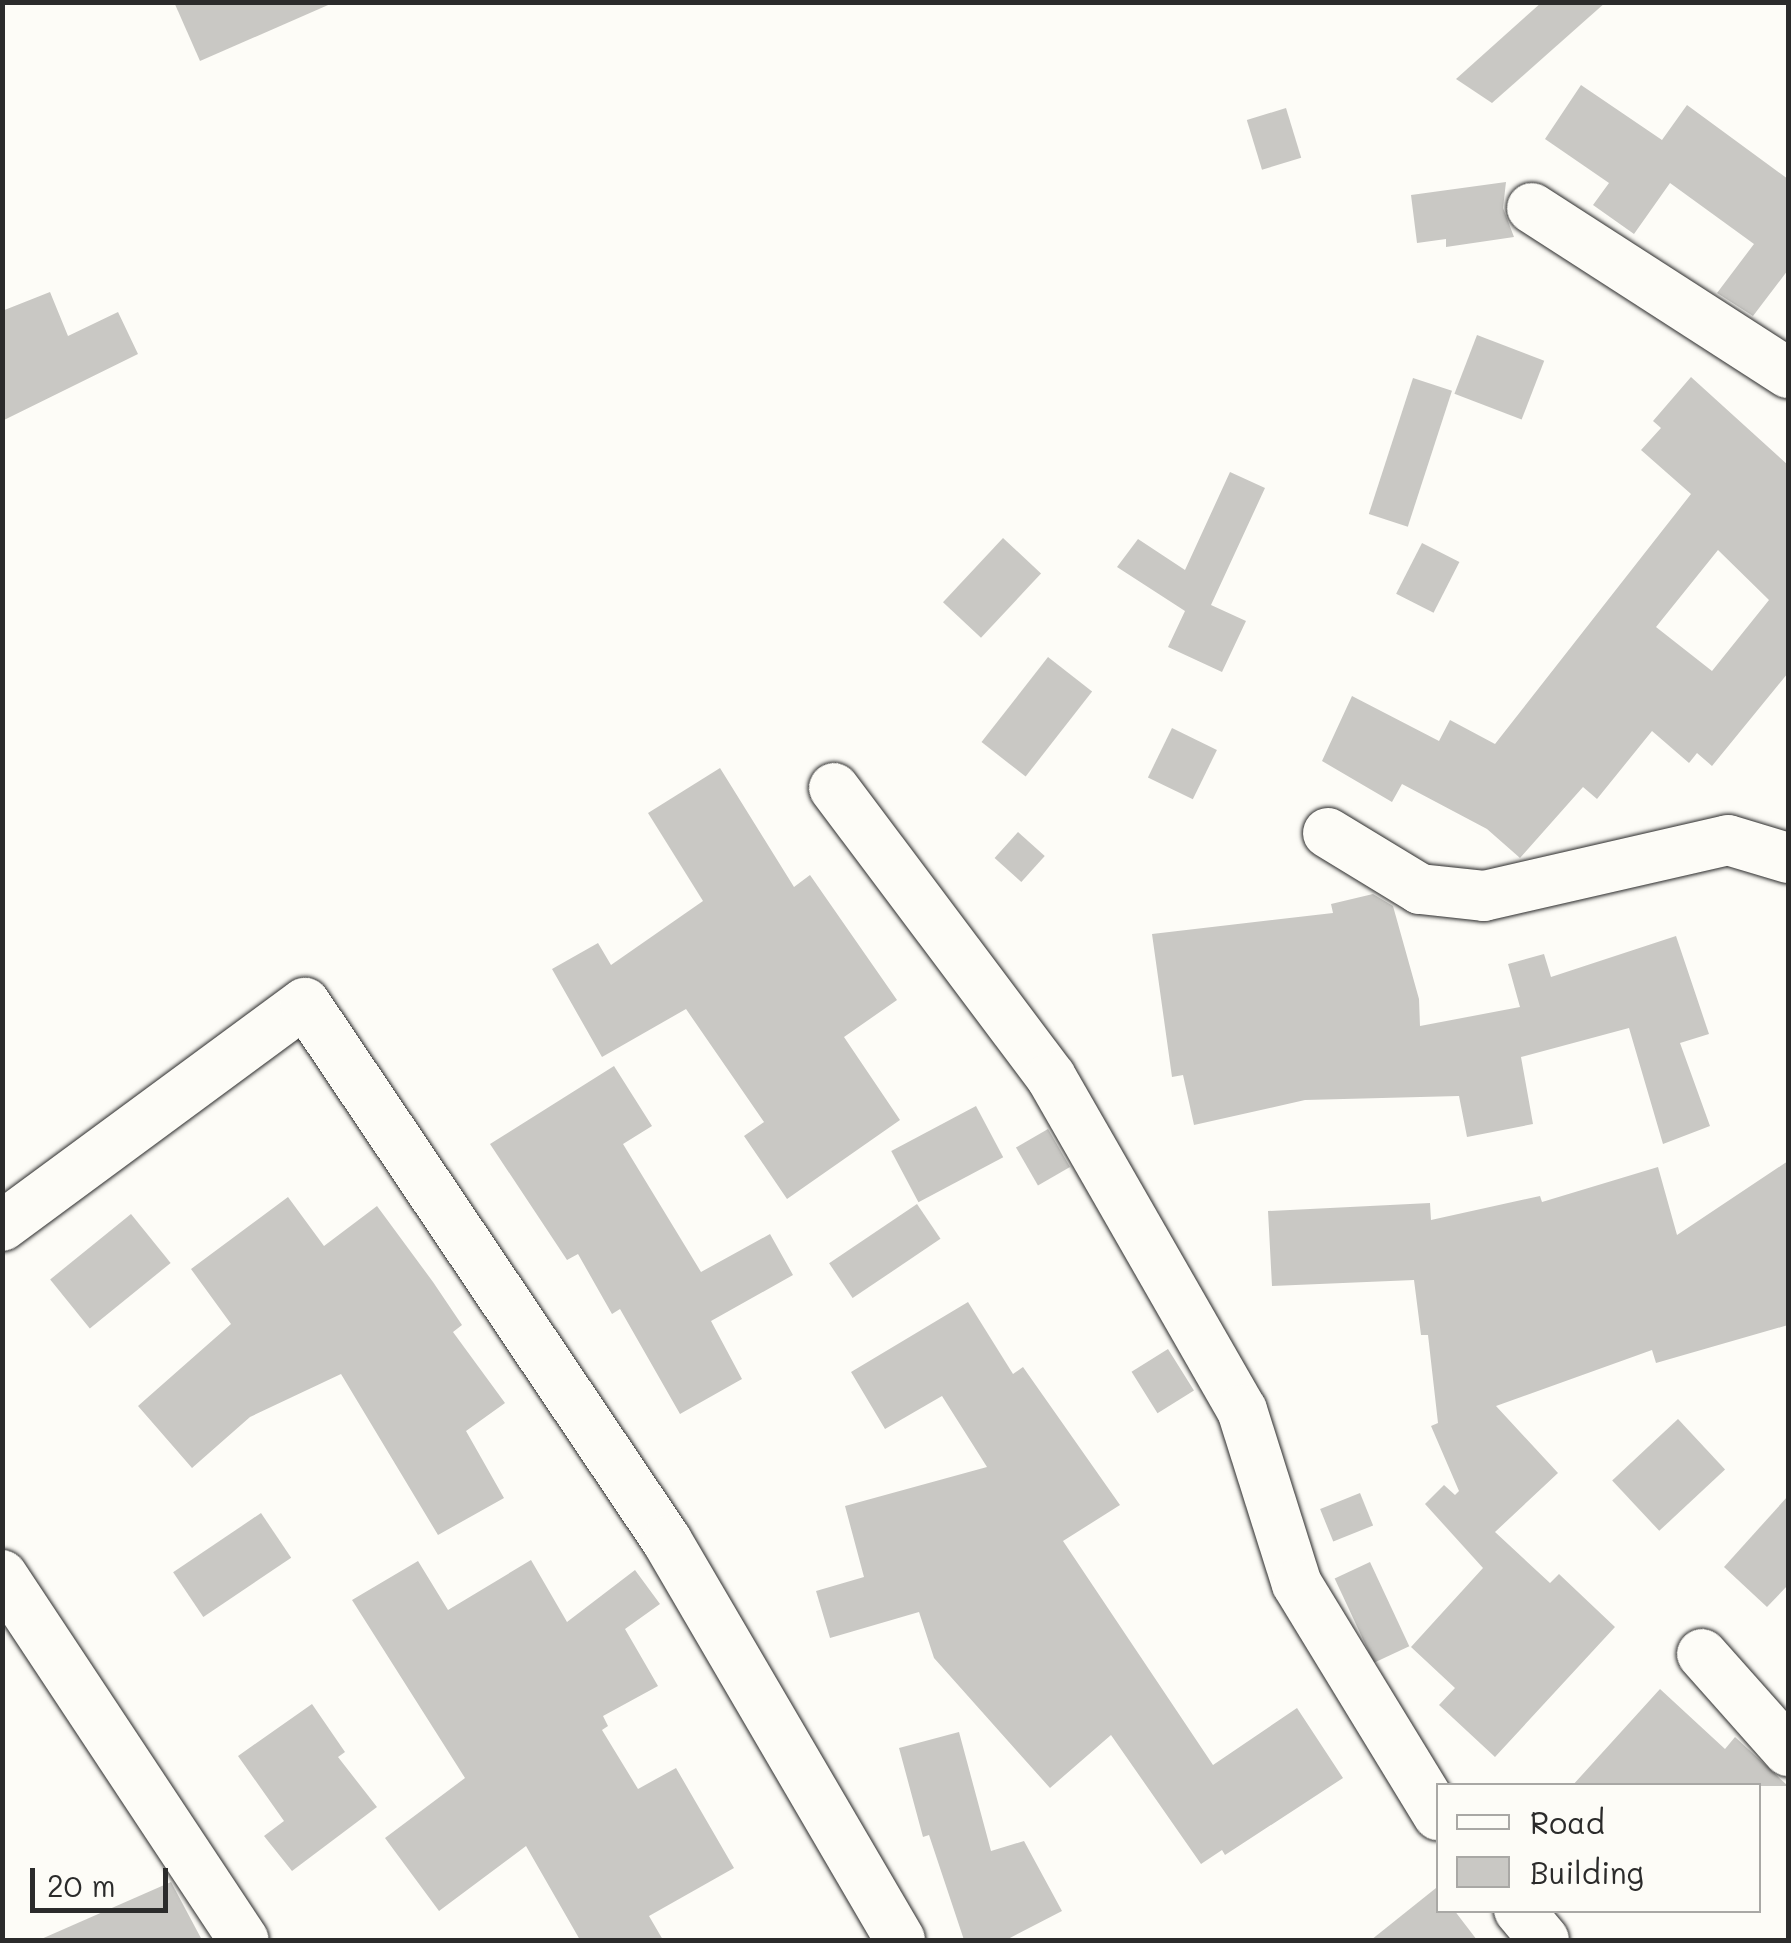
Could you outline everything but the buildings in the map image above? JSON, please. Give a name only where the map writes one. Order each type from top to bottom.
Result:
[{"type":"street","points":[[1532,208],[1788,373]]},
{"type":"street","points":[[834,788],[1051,1077],[1242,1410],[1297,1584],[1436,1811]]},
{"type":"street","points":[[1328,834],[1420,889],[1484,896],[1728,840],[1788,858]]},
{"type":"street","points":[[2,1226],[305,1003],[667,1540],[900,1940]]},
{"type":"street","points":[[2,1575],[244,1940]]},
{"type":"street","points":[[1702,1654],[1788,1751]]},
{"type":"street","points":[[1522,1913],[1544,1940]]}]
